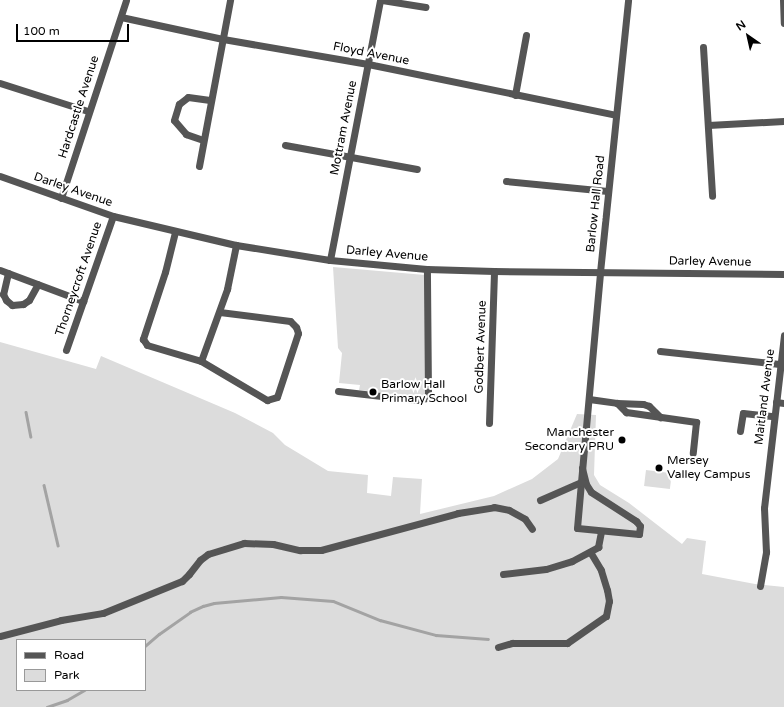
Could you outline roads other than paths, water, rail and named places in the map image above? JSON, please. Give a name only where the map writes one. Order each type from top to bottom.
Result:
[{"type":"street","name":"Hardcastle Avenue","points":[[61,198],[88,111],[126,0]]},
{"type":"street","points":[[199,166],[210,100],[230,0]]},
{"type":"street","points":[[381,0],[425,7]]},
{"type":"street","name":"Mottram Avenue","points":[[330,260],[381,0]]},
{"type":"street","name":"Barlow Hall Road","points":[[601,531],[577,528],[600,272],[628,0]]},
{"type":"street","points":[[783,0],[784,23]]},
{"type":"street","name":"Floyd Avenue","points":[[121,17],[223,39],[368,64],[616,115]]},
{"type":"street","points":[[515,95],[526,35]]},
{"type":"street","points":[[703,47],[712,196]]},
{"type":"street","points":[[0,83],[88,111]]},
{"type":"street","points":[[203,140],[186,134],[174,120],[179,104],[188,98],[210,100]]},
{"type":"street","points":[[708,125],[784,121]]},
{"type":"street","points":[[286,146],[350,156],[417,169]]},
{"type":"street","name":"Darley Avenue","points":[[0,176],[113,216],[175,232],[236,245],[330,260],[427,269],[494,272],[784,274]]},
{"type":"street","points":[[506,181],[608,191]]},
{"type":"street","name":"Thorneycroft Avenue","points":[[66,350],[113,216]]},
{"type":"street","points":[[175,232],[165,272],[143,339],[147,345],[201,361],[267,400],[276,397],[298,333],[296,327],[290,321],[220,312]]},
{"type":"street","points":[[201,361],[220,312],[227,289],[236,245]]},
{"type":"street","points":[[338,391],[416,400],[426,398],[428,394],[427,269]]},
{"type":"street","points":[[0,270],[83,301]]},
{"type":"street","name":"Godbert Avenue","points":[[489,423],[494,272]]},
{"type":"street","points":[[8,273],[3,294],[6,300],[12,305],[23,304],[29,300],[38,284]]},
{"type":"street","name":"Maitland Avenue","points":[[760,586],[766,552],[764,508],[784,336]]},
{"type":"street","points":[[660,351],[780,364]]},
{"type":"street","points":[[589,399],[617,403],[643,404],[649,406],[660,417]]},
{"type":"street","points":[[776,402],[784,403]]},
{"type":"street","points":[[617,403],[626,412],[696,422],[693,453]]},
{"type":"street","points":[[740,431],[743,413],[774,416]]},
{"type":"street","points":[[503,574],[546,569],[565,565],[598,547],[601,531],[639,534],[640,526],[636,521],[591,492],[586,484],[582,468]]},
{"type":"street","points":[[540,500],[581,482]]},
{"type":"street","points":[[0,636],[60,620],[107,612],[182,581],[200,560],[208,554],[244,544],[273,544],[300,550],[321,550],[458,513],[494,507],[509,510],[525,519],[532,529]]},
{"type":"street","points":[[498,647],[512,643],[567,643],[606,616],[609,601],[607,590],[601,570],[590,552]]},
{"type":"waterway","points":[[26,412],[31,437]]},
{"type":"waterway","points":[[44,485],[58,545]]},
{"type":"waterway","points":[[146,645],[190,612],[203,606],[214,603],[281,597],[333,601],[380,620],[436,635],[488,639]]},
{"type":"waterway","points":[[47,707],[67,700],[82,691]]},
{"type":"place","name":"Barlow Hall Primary School","points":[[373,392]]},
{"type":"place","name":"Manchester Secondary PRU","points":[[622,440]]},
{"type":"place","name":"Mersey Valley Campus","points":[[659,468]]}]
